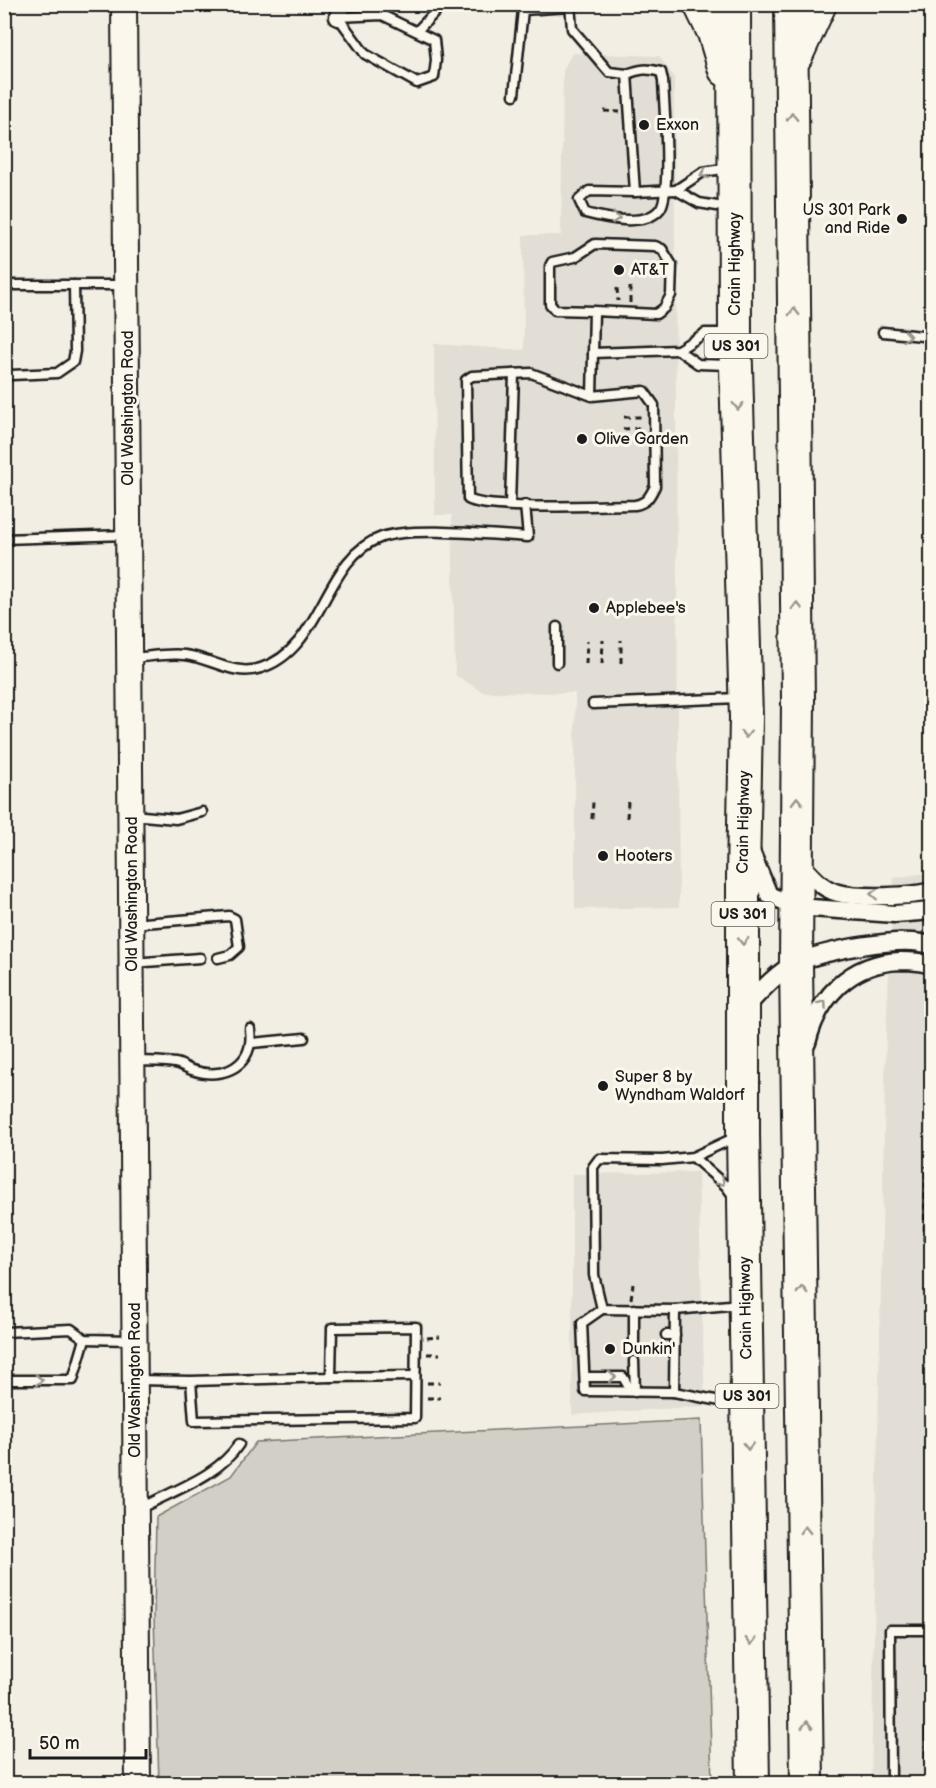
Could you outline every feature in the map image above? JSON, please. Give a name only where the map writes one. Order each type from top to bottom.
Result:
[{"type":"highway","points":[[700,4],[714,33],[735,95]]},
{"type":"highway","name":"Crain Highway","points":[[734,4],[735,333],[745,698],[743,1134],[753,1784]]},
{"type":"highway","name":"US 301","points":[[791,4],[798,689],[796,963],[807,1784]]},
{"type":"highway","points":[[791,68],[820,4]]},
{"type":"main road","name":"Old Washington Road","points":[[124,4],[138,1784]]},
{"type":"street","points":[[744,819],[755,867],[769,895],[797,907],[895,914],[932,911]]},
{"type":"street","points":[[797,860],[815,879],[838,893],[916,896],[932,891]]},
{"type":"street","points":[[743,1009],[771,981],[796,963],[882,942],[921,941],[932,946]]},
{"type":"street","points":[[799,1079],[813,1020],[824,1001],[843,981],[885,962],[906,961],[932,966]]},
{"type":"lane","points":[[417,31],[443,4]]},
{"type":"lane","points":[[514,95],[523,10],[570,6],[572,29],[609,72],[627,74],[640,69],[660,72],[667,190],[661,209],[649,217],[633,219],[585,213],[579,200],[589,191],[635,192],[667,190],[676,190],[699,203],[736,209]]},
{"type":"lane","points":[[340,11],[382,15],[434,40],[436,60],[434,77],[417,83],[366,54],[340,11]]},
{"type":"lane","points":[[627,74],[635,192]]},
{"type":"lane","points":[[676,190],[703,172],[736,167]]},
{"type":"lane","points":[[595,244],[655,246],[666,253],[672,265],[672,295],[656,314],[594,311],[555,310],[550,304],[550,266],[552,262],[575,256],[595,244]]},
{"type":"lane","points":[[4,285],[127,285]]},
{"type":"lane","points":[[4,372],[11,375],[57,373],[73,362],[75,351],[74,285]]},
{"type":"lane","points":[[592,396],[594,311]]},
{"type":"lane","points":[[883,332],[932,337]]},
{"type":"lane","points":[[593,353],[678,350],[705,333],[735,333]]},
{"type":"lane","points":[[678,350],[698,364],[737,365]]},
{"type":"lane","points":[[510,505],[514,374]]},
{"type":"lane","points":[[514,374],[531,374],[592,396],[644,392],[654,405],[655,486],[643,503],[510,505],[474,502],[468,499],[464,385],[472,376],[514,374]]},
{"type":"lane","points":[[130,658],[188,655],[233,669],[258,669],[279,659],[301,637],[346,564],[362,548],[392,534],[528,537],[525,505]]},
{"type":"lane","points":[[4,539],[129,535]]},
{"type":"lane","points":[[557,627],[557,663]]},
{"type":"lane","points":[[593,704],[745,698]]},
{"type":"lane","points":[[131,815],[176,819],[202,812]]},
{"type":"lane","points":[[132,924],[229,916],[235,919],[239,947],[230,955],[218,958]]},
{"type":"lane","points":[[132,963],[200,958]]},
{"type":"lane","points":[[133,1061],[179,1064],[192,1070],[222,1074],[236,1067],[246,1056],[252,1043],[250,1029]]},
{"type":"lane","points":[[252,1043],[304,1038]]},
{"type":"lane","points":[[602,1309],[594,1275],[593,1167],[595,1162],[693,1157],[743,1134]]},
{"type":"lane","points":[[693,1157],[726,1186],[745,1211]]},
{"type":"lane","points":[[746,1303],[675,1310],[632,1305],[602,1309],[582,1323],[585,1390],[674,1392],[747,1406]]},
{"type":"lane","points":[[632,1305],[634,1338],[646,1334]]},
{"type":"lane","points":[[674,1392],[670,1371],[670,1335],[675,1310]]},
{"type":"lane","points":[[191,1381],[194,1421],[415,1418],[416,1327],[332,1328],[331,1377]]},
{"type":"lane","points":[[4,1332],[71,1329],[85,1339],[135,1340]]},
{"type":"lane","points":[[4,1380],[73,1380],[85,1339]]},
{"type":"lane","points":[[633,1391],[634,1361]]},
{"type":"lane","points":[[135,1380],[415,1376]]},
{"type":"lane","points":[[585,1377],[623,1377],[633,1391]]},
{"type":"lane","points":[[136,1511],[208,1472],[234,1452],[239,1444]]},
{"type":"lane","points":[[891,1784],[890,1630],[930,1630],[931,1784]]},
{"type":"path","points":[[624,417],[654,417]]},
{"type":"path","points":[[623,429],[654,427]]},
{"type":"path","points":[[623,440],[655,439]]},
{"type":"path","points":[[602,663],[603,640]]},
{"type":"path","points":[[621,640],[621,663]]},
{"type":"path","points":[[586,664],[587,641]]},
{"type":"path","points":[[592,819],[593,802]]},
{"type":"path","points":[[627,818],[628,802]]},
{"type":"path","points":[[924,1241],[926,1166]]},
{"type":"path","points":[[632,1305],[633,1284]]},
{"type":"shaded area","points":[[572,53],[659,56],[674,77],[679,907],[575,909],[575,693],[483,692],[455,675],[452,515],[435,515],[434,344],[524,350],[523,235],[561,235],[563,70]]},
{"type":"shaded area","points":[[931,872],[931,1783],[871,1784],[886,1031],[894,878]]},
{"type":"shaded area","points":[[698,1172],[705,1406],[572,1415],[572,1174]]},
{"type":"shaded area","points":[[701,1420],[712,1783],[159,1783],[154,1617],[156,1517],[231,1476],[256,1442]]},
{"type":"place","name":"Exxon","points":[[644,125]]},
{"type":"place","name":"US 301 Park and Ride","points":[[902,219]]},
{"type":"place","name":"AT&T","points":[[619,270]]},
{"type":"place","name":"Olive Garden","points":[[582,439]]},
{"type":"place","name":"Applebee's","points":[[594,608]]},
{"type":"place","name":"Hooters","points":[[603,856]]},
{"type":"place","name":"Super 8 by Wyndham Waldorf","points":[[603,1086]]},
{"type":"place","name":"Dunkin'","points":[[610,1349]]}]
